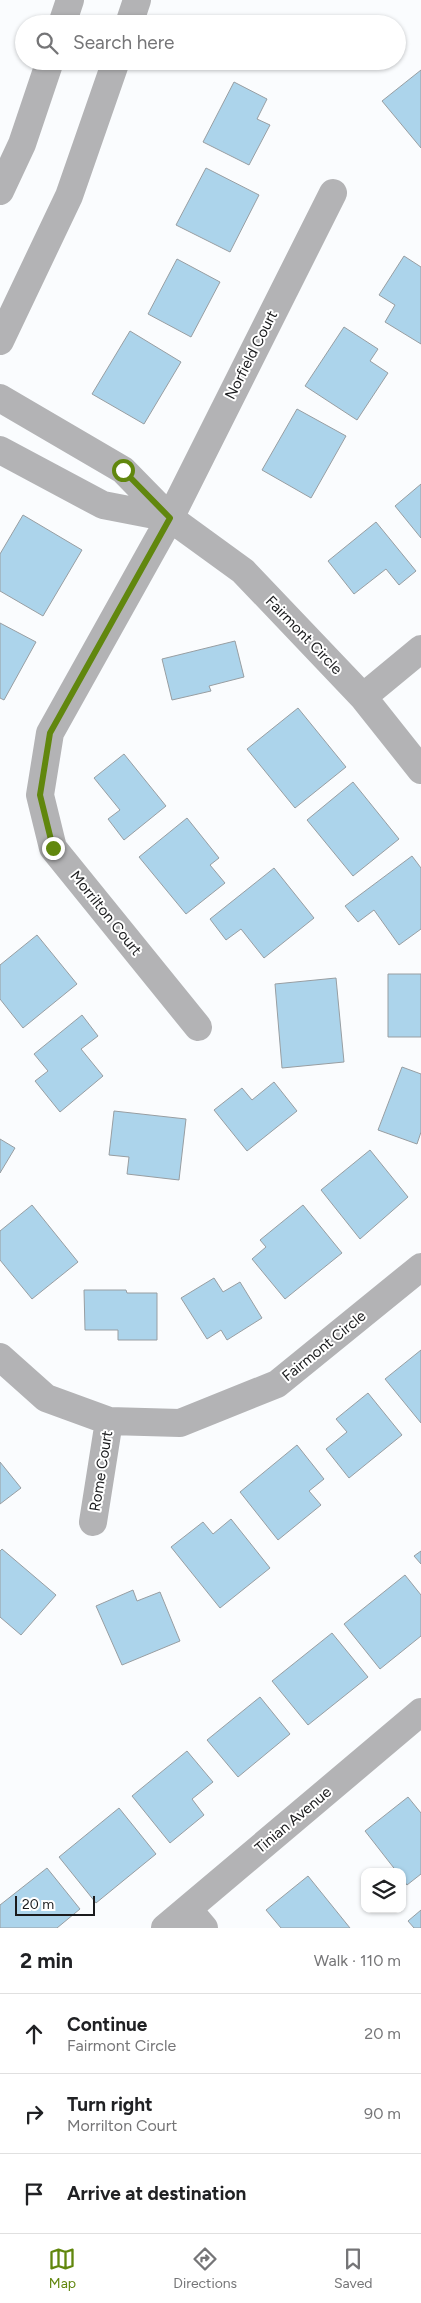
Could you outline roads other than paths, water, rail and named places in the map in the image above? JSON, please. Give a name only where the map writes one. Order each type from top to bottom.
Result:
[{"type":"street","points":[[65,15],[70,0]]},
{"type":"street","points":[[132,15],[136,0]]},
{"type":"street","points":[[0,191],[22,144],[47,70]]},
{"type":"street","points":[[0,341],[69,196],[113,70]]},
{"type":"street","name":"Norfield Court","points":[[170,518],[333,193]]},
{"type":"street","name":"Fairmont Circle","points":[[0,398],[123,470],[170,518],[243,571],[363,696],[421,770]]},
{"type":"street","name":"Fairmont Circle","points":[[0,450],[103,506],[170,518]]},
{"type":"street","name":"Morrilton Court","points":[[170,518],[50,733],[40,795],[53,848],[198,1026]]},
{"type":"street","points":[[363,696],[421,649]]},
{"type":"street","name":"Fairmont Circle","points":[[0,1357],[46,1398],[109,1421],[180,1423],[277,1384],[421,1267]]},
{"type":"street","name":"Rome Court","points":[[93,1522],[109,1421]]},
{"type":"street","name":"Tinian Avenue","points":[[165,1928],[196,1919],[420,1714]]}]
